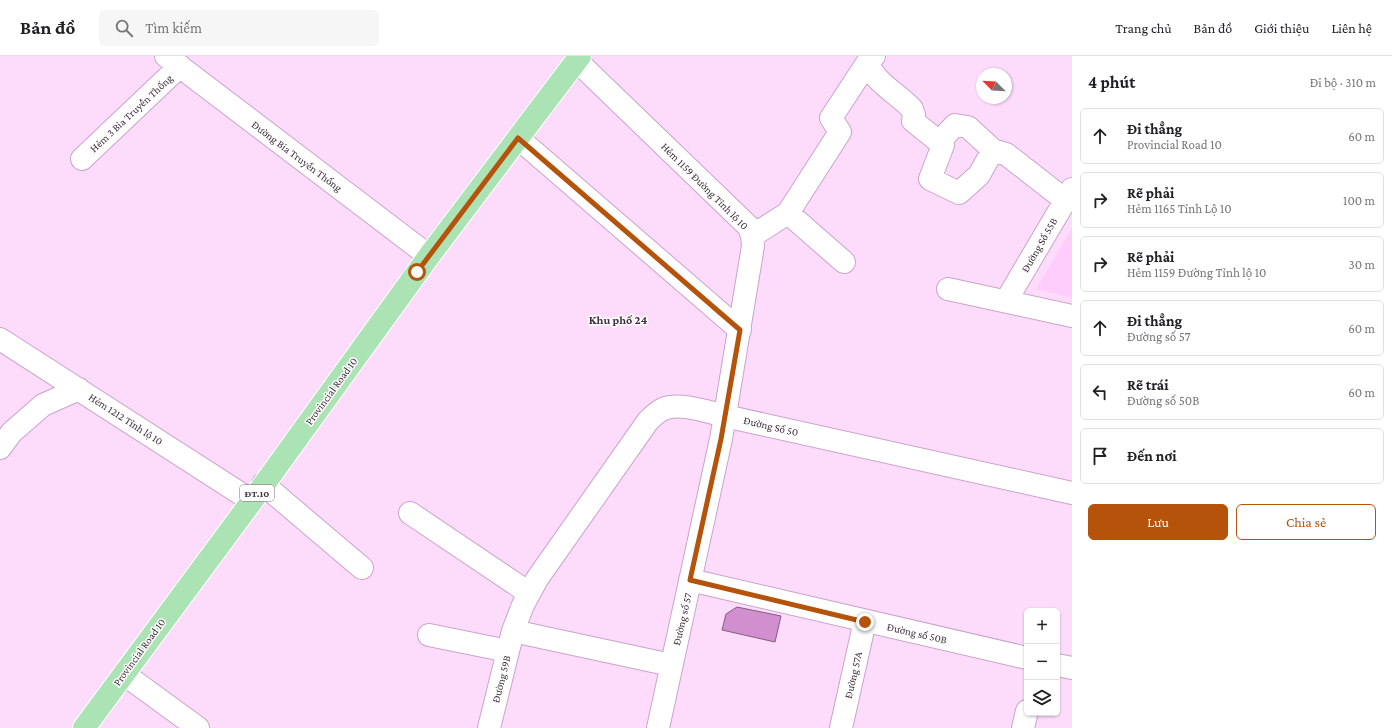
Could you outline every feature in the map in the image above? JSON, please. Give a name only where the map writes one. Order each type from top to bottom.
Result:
[{"type":"main road","name":"Provincial Road 10","points":[[84,728],[257,493],[428,256],[578,58]]},
{"type":"street","name":"Hẻm 1159 Đường Tỉnh lộ 10","points":[[578,58],[749,227],[753,246],[725,416]]},
{"type":"street","points":[[752,236],[788,213],[840,132],[831,118],[870,59]]},
{"type":"street","points":[[870,59],[872,73],[879,81],[912,109],[914,115],[913,121],[944,145],[930,179],[959,193],[979,175],[993,150]]},
{"type":"street","name":"Hẻm 3 Bia Truyền Thống","points":[[82,159],[173,61]]},
{"type":"street","name":"Đường Bia Truyền Thống","points":[[173,61],[428,256]]},
{"type":"street","points":[[940,141],[955,125],[968,127],[993,150],[1006,154],[1069,194]]},
{"type":"street","points":[[518,138],[740,330]]},
{"type":"street","name":"Đường Số 55B","points":[[1006,302],[1069,194]]},
{"type":"street","points":[[788,213],[844,262]]},
{"type":"street","points":[[948,289],[1072,316]]},
{"type":"street","name":"Hẻm 1212 Tỉnh lộ 10","points":[[0,339],[79,389],[257,493],[362,568]]},
{"type":"street","points":[[0,448],[12,432],[43,405],[79,389]]},
{"type":"street","name":"Đường Số 50","points":[[511,641],[523,605],[546,567],[648,421],[661,410],[669,407],[679,406],[1072,493]]},
{"type":"street","name":"Đường số 57","points":[[658,728],[725,416]]},
{"type":"street","points":[[410,513],[529,593]]},
{"type":"street","name":"Đường số 50B","points":[[690,580],[865,622],[1024,657]]},
{"type":"street","name":"Đường 57A","points":[[841,728],[865,622]]},
{"type":"street","points":[[429,635],[511,641],[671,665]]},
{"type":"street","name":"Đường 59B","points":[[489,728],[511,641]]},
{"type":"street","points":[[1060,666],[1072,668]]},
{"type":"street","points":[[124,674],[198,728]]},
{"type":"street","points":[[1024,728],[1026,716]]},
{"type":"shaded area","points":[[1072,228],[1072,298],[1036,289]]},
{"type":"building","points":[[737,607],[781,616],[775,642],[722,630],[726,614]]},
{"type":"district","name":"Khu phố 24","points":[[618,320]]},
{"type":"route","points":[[417,272],[518,138],[740,330],[721,439],[690,580],[865,622]]}]
